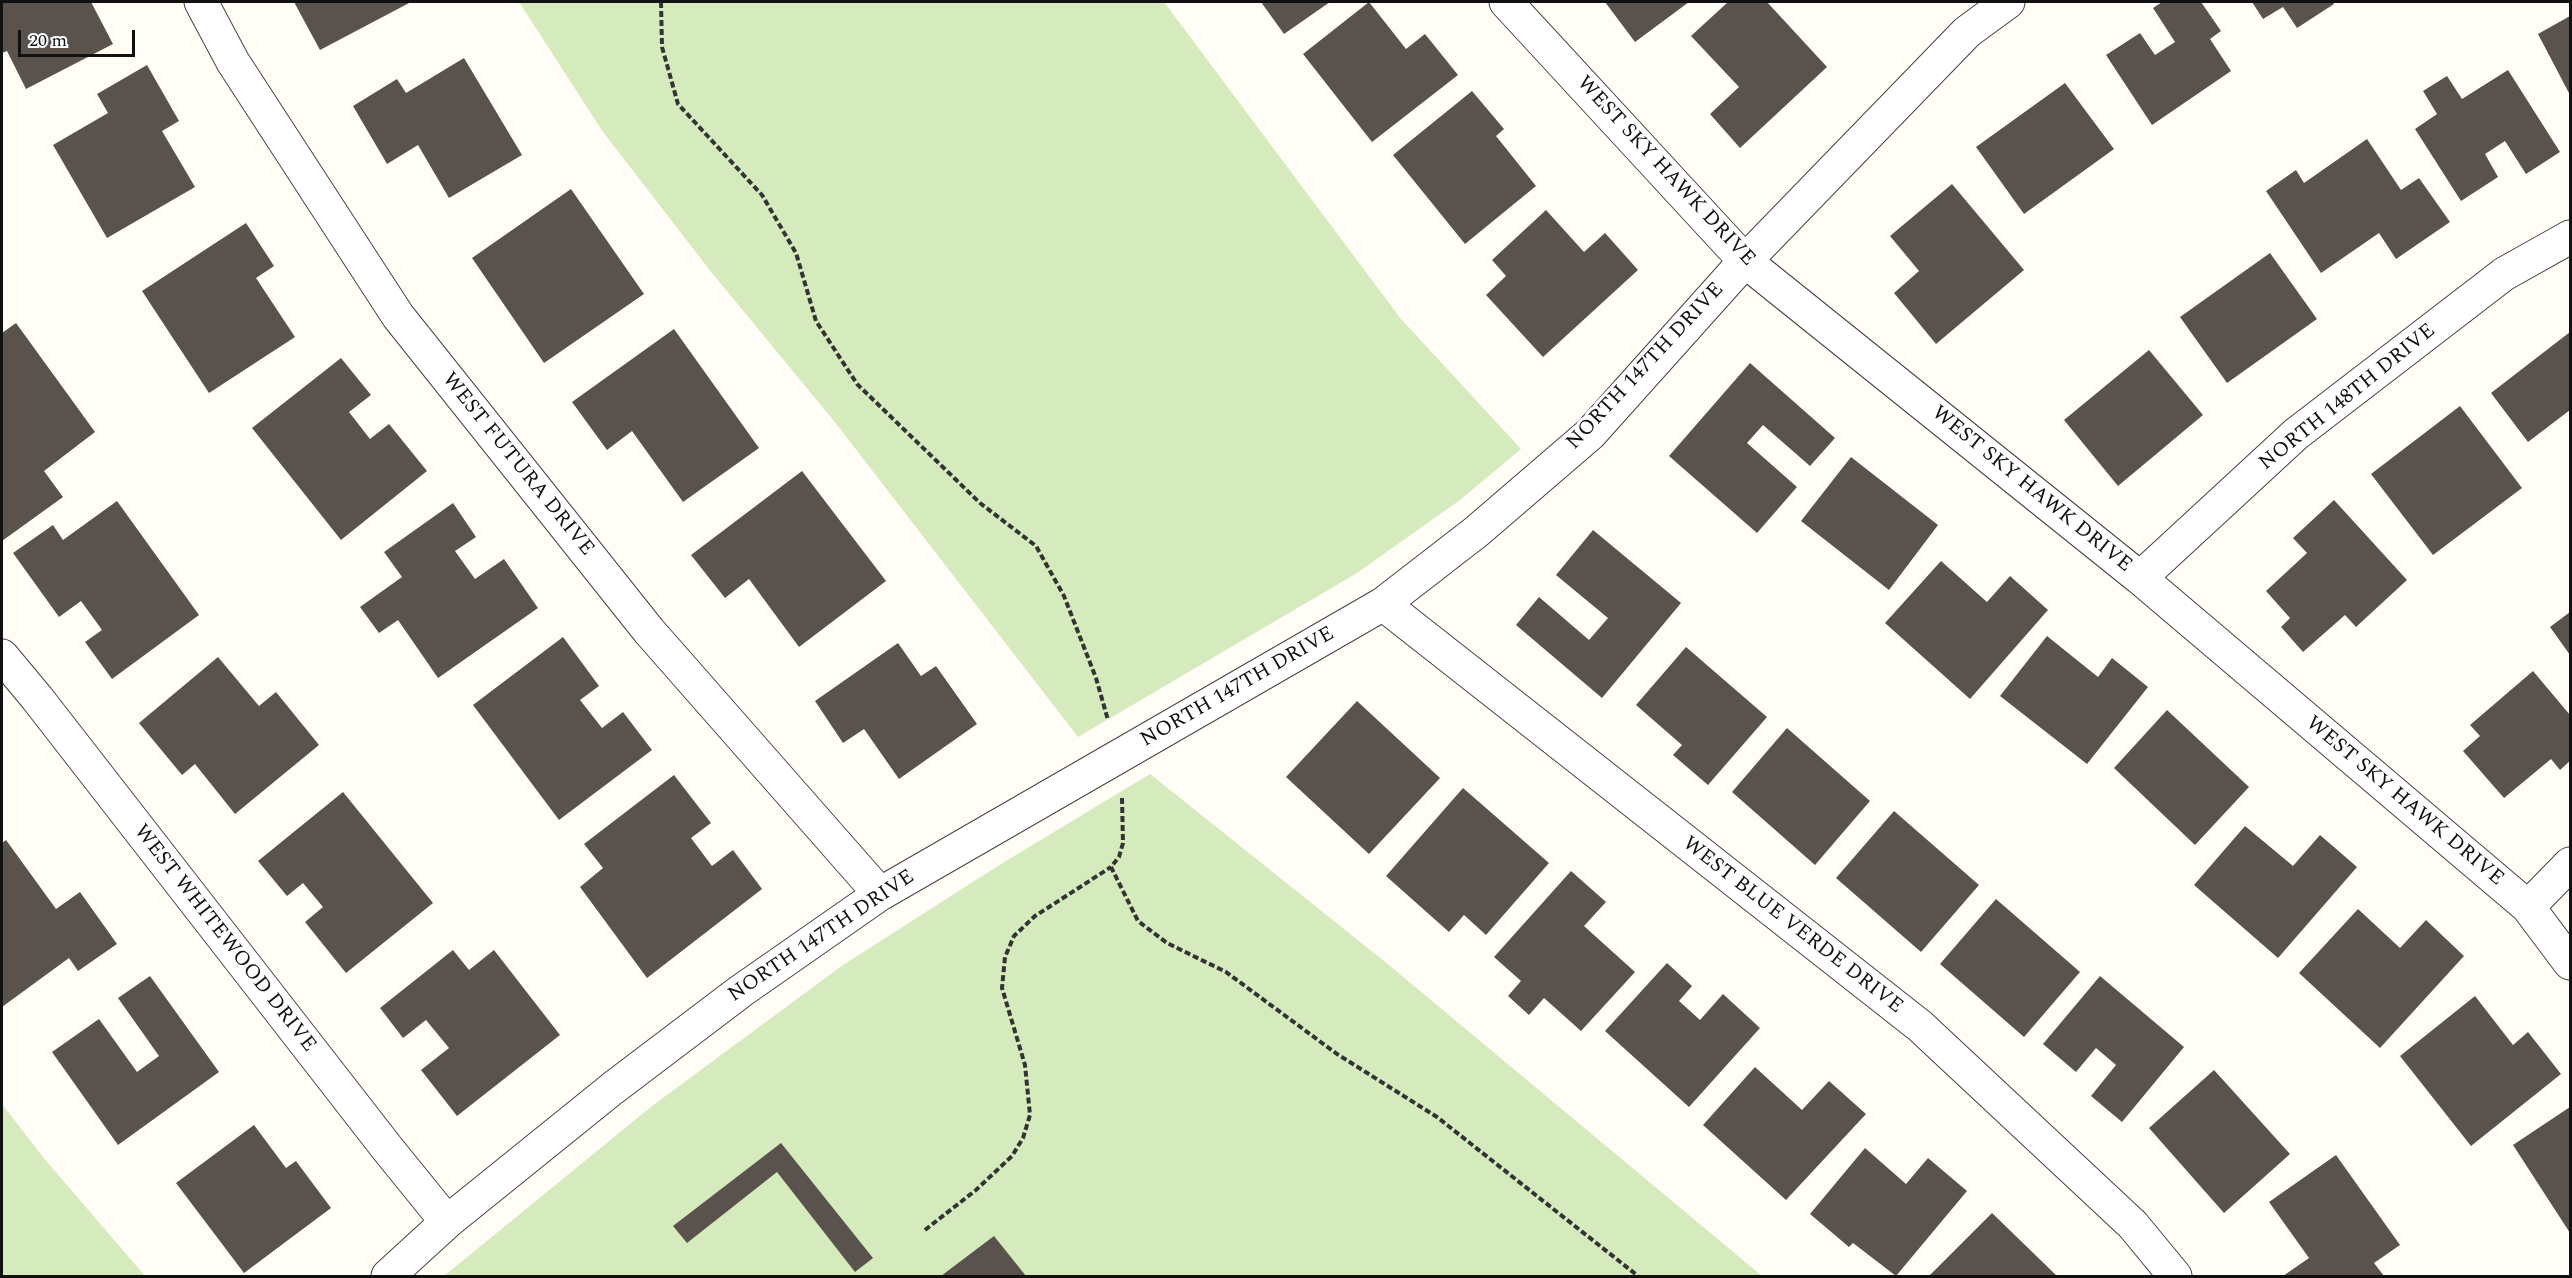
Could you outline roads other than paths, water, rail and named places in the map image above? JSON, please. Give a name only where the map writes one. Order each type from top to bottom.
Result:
[{"type":"street","name":"WEST FUTURA DRIVE","points":[[201,2],[233,62],[398,316],[649,631],[880,894]]},
{"type":"street","name":"WEST SKY HAWK DRIVE","points":[[1506,2],[1745,261],[2140,578],[2528,907],[2571,963]]},
{"type":"street","name":"NORTH 147TH DRIVE","points":[[388,1276],[447,1222],[677,1040],[741,991],[880,894],[1383,604],[1476,532],[1590,434],[1745,261],[1967,33],[2008,2]]},
{"type":"street","name":"NORTH 148TH DRIVE","points":[[2140,578],[2296,434],[2504,274],[2571,237]]},
{"type":"street","name":"WEST BLUE VERDE DRIVE","points":[[1383,604],[1920,1026],[2133,1225],[2175,1276]]},
{"type":"street","name":"WEST WHITEWOOD DRIVE","points":[[2,656],[447,1222]]},
{"type":"street","points":[[2528,907],[2571,864]]}]
